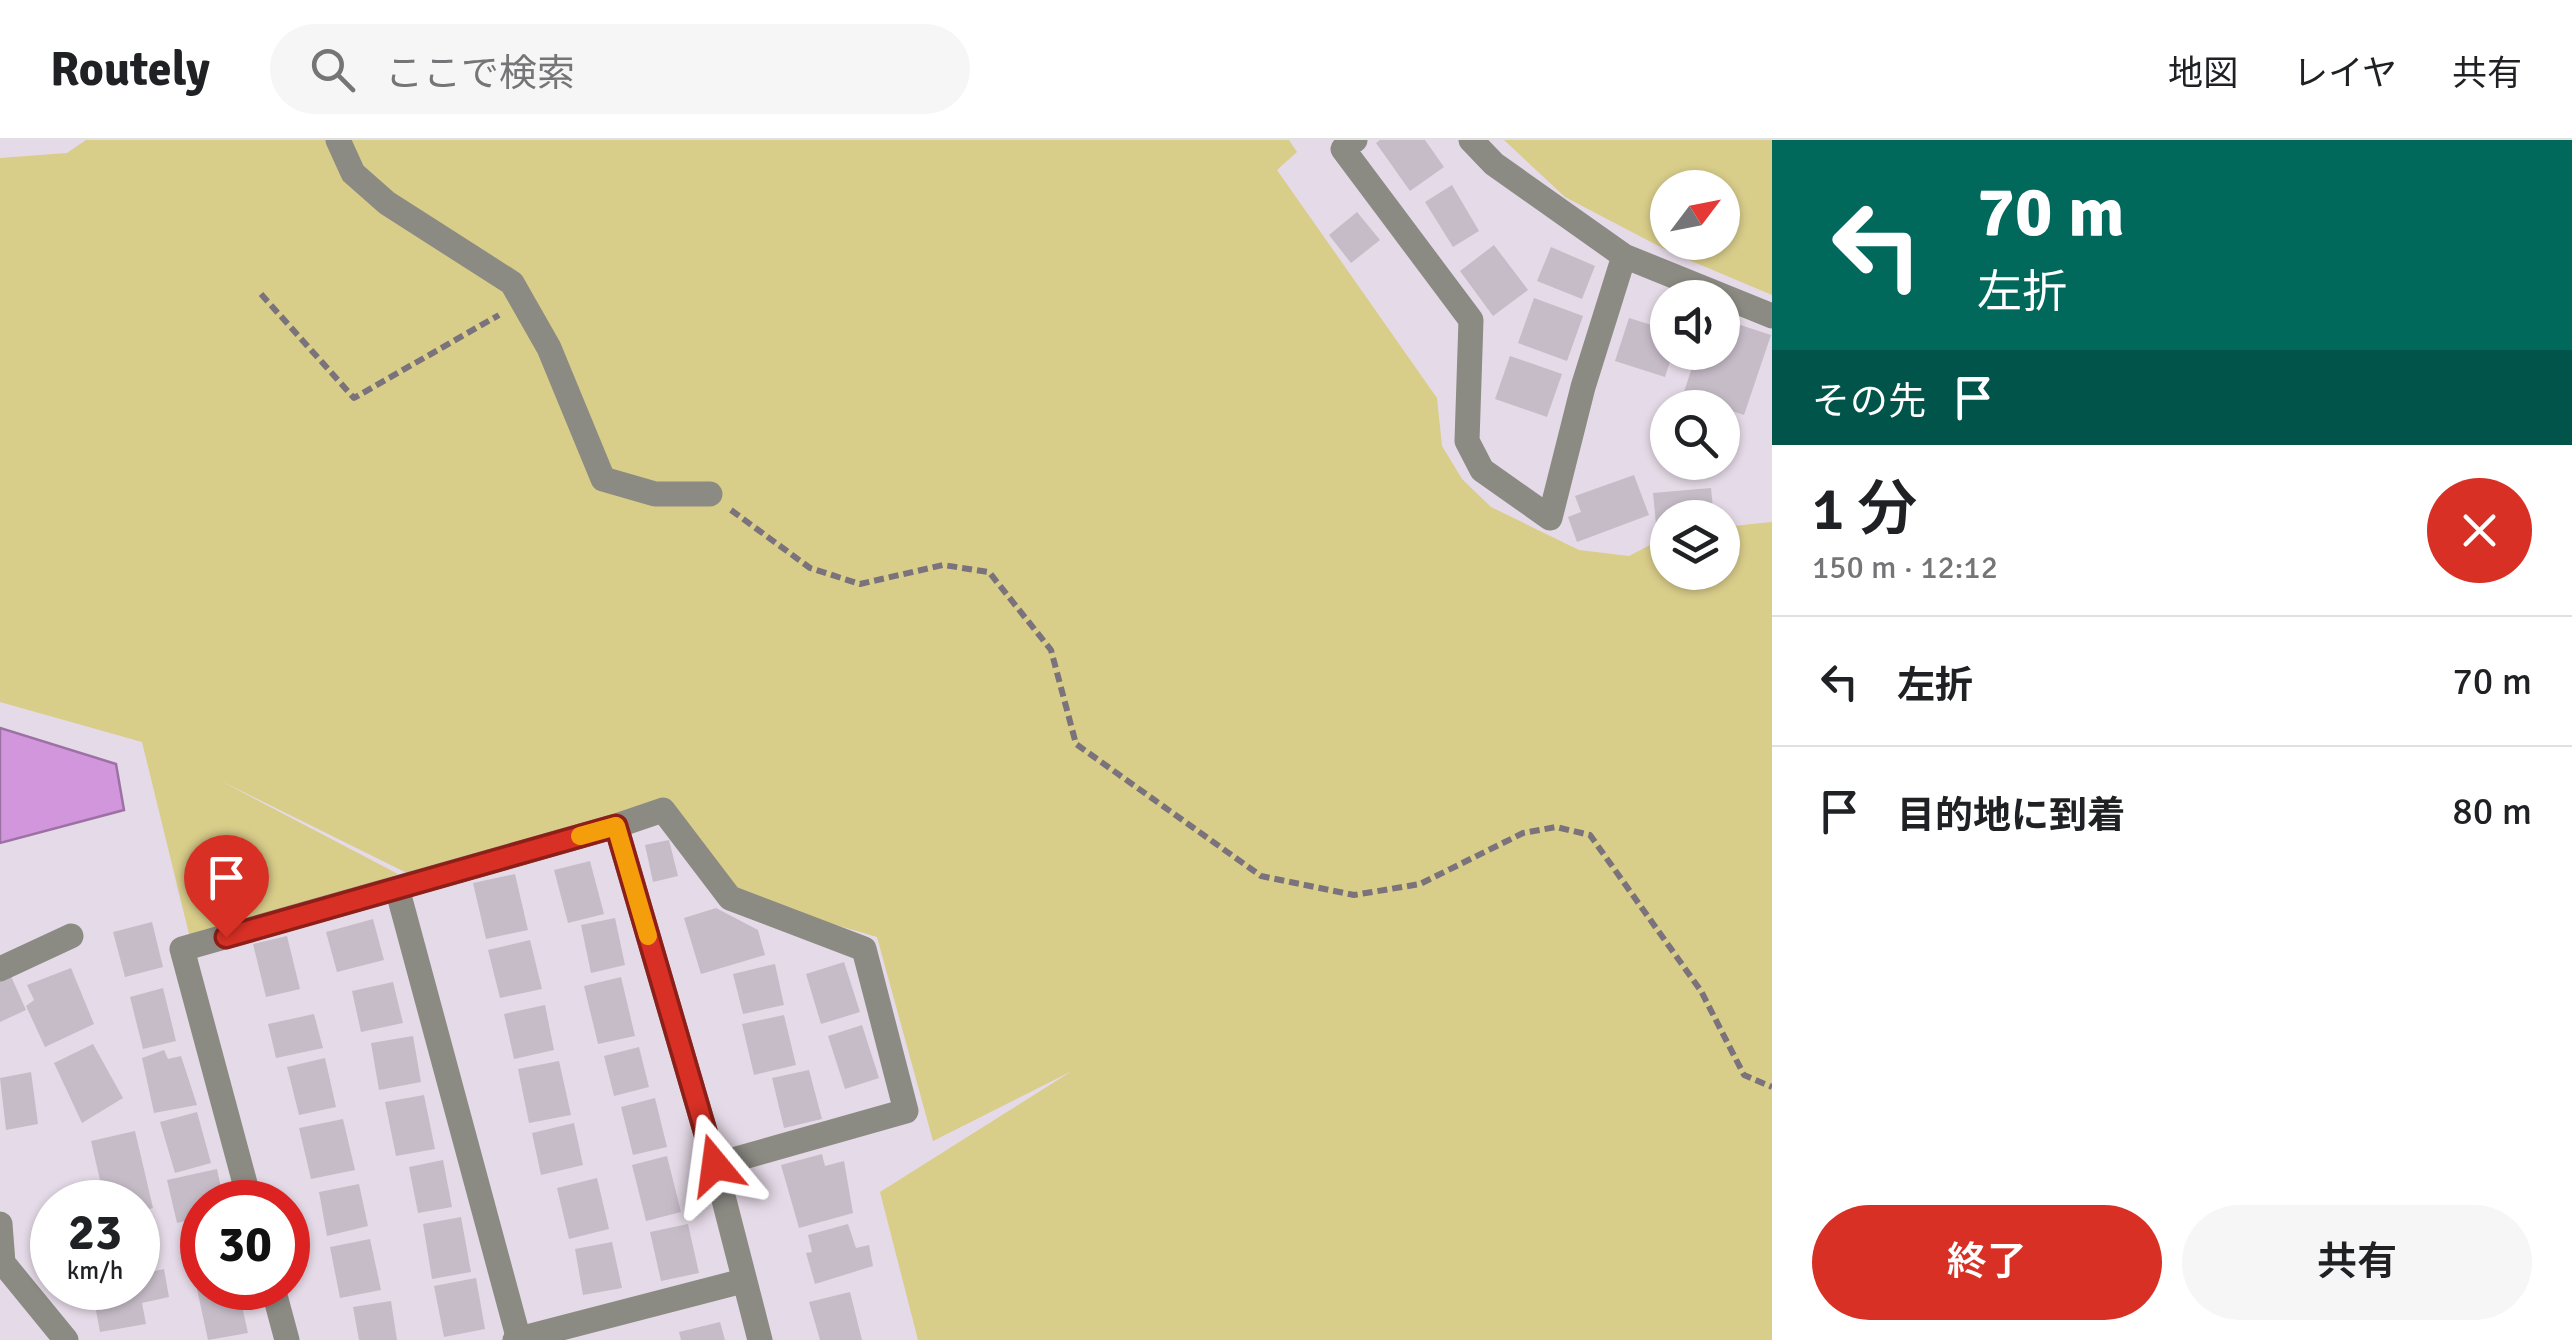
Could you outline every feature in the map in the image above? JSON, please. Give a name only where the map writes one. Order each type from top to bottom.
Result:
[{"type":"street","points":[[338,140],[354,172],[387,204],[512,283],[549,348],[603,479],[654,494],[710,494]]},
{"type":"street","points":[[1355,140],[1343,149],[1472,320],[1466,441],[1482,470],[1550,518],[1583,387],[1624,256]]},
{"type":"street","points":[[1471,140],[1494,164],[1624,256],[1772,316]]},
{"type":"street","points":[[244,1180],[182,949],[663,810],[730,898],[864,949],[906,1111],[715,1165]]},
{"type":"street","points":[[616,826],[715,1165],[760,1340]]},
{"type":"street","points":[[397,888],[518,1340],[743,1281]]},
{"type":"street","points":[[0,969],[71,936]]},
{"type":"street","points":[[0,1224],[3,1263],[66,1340]]},
{"type":"street","points":[[279,1310],[287,1340]]},
{"type":"path","points":[[261,294],[354,398],[522,302]]},
{"type":"path","points":[[710,494],[810,568],[860,584],[943,566],[989,572],[1051,650],[1076,744],[1262,876],[1354,895],[1420,884],[1523,833],[1556,828],[1590,836],[1701,991],[1744,1075],[1772,1086]]},
{"type":"shaded area","points":[[86,140],[1289,140],[1297,152],[1277,170],[1437,398],[1442,446],[1462,479],[1491,507],[1579,550],[1629,556],[1650,545],[1650,590],[1740,590],[1740,525],[1772,522],[1772,1340],[918,1340],[880,1192],[1072,1071],[933,1141],[877,937],[727,893],[670,805],[423,881],[219,780],[398,874],[192,946],[142,742],[0,702],[0,158],[67,153]]},
{"type":"shaded area","points":[[1504,140],[1772,140],[1772,295],[1689,260],[1740,260],[1740,170],[1650,170],[1650,242],[1565,197]]},
{"type":"shaded area","points":[[0,728],[116,764],[124,810],[0,843]]},
{"type":"building","points":[[1425,140],[1444,167],[1410,191],[1376,143]]},
{"type":"building","points":[[1452,185],[1479,231],[1453,247],[1425,202]]},
{"type":"building","points":[[1357,212],[1380,240],[1351,263],[1329,235]]},
{"type":"building","points":[[1494,245],[1528,290],[1493,316],[1460,271]]},
{"type":"building","points":[[1551,247],[1595,266],[1582,299],[1537,281]]},
{"type":"building","points":[[1534,298],[1583,316],[1567,361],[1518,343]]},
{"type":"building","points":[[1629,318],[1650,324],[1650,370],[1667,370],[1665,377],[1615,361]]},
{"type":"building","points":[[1740,325],[1771,335],[1744,415],[1740,414],[1740,390],[1685,390],[1691,370],[1740,370]]},
{"type":"building","points":[[1510,356],[1562,374],[1547,417],[1495,399]]},
{"type":"building","points":[[1634,475],[1649,515],[1577,542],[1568,517],[1581,512],[1575,496]]},
{"type":"building","points":[[1711,488],[1712,500],[1654,500],[1653,493]]},
{"type":"building","points":[[669,840],[678,876],[653,882],[645,845]]},
{"type":"building","points":[[590,861],[604,914],[568,923],[554,870]]},
{"type":"building","points":[[515,874],[528,930],[486,939],[473,883]]},
{"type":"building","points":[[716,908],[758,930],[765,955],[701,974],[684,918]]},
{"type":"building","points":[[615,918],[625,965],[591,973],[581,925]]},
{"type":"building","points":[[373,919],[384,960],[337,972],[326,932]]},
{"type":"building","points":[[152,922],[163,967],[125,977],[113,932]]},
{"type":"building","points":[[287,936],[300,989],[266,997],[253,944]]},
{"type":"building","points":[[530,940],[542,989],[500,998],[488,950]]},
{"type":"building","points":[[844,962],[860,1012],[821,1024],[806,974]]},
{"type":"building","points":[[775,964],[784,1005],[743,1014],[733,974]]},
{"type":"building","points":[[71,968],[94,1024],[45,1047],[26,1006],[34,1000],[27,985]]},
{"type":"building","points":[[10,974],[26,1010],[0,1022],[0,979]]},
{"type":"building","points":[[621,977],[635,1036],[598,1044],[584,986]]},
{"type":"building","points":[[393,982],[403,1023],[361,1032],[352,991]]},
{"type":"building","points":[[163,988],[176,1041],[143,1049],[130,997]]},
{"type":"building","points":[[545,1005],[554,1050],[514,1059],[504,1014]]},
{"type":"building","points":[[314,1014],[323,1048],[276,1058],[268,1024]]},
{"type":"building","points":[[784,1015],[796,1065],[754,1075],[742,1024]]},
{"type":"building","points":[[862,1025],[879,1078],[845,1089],[828,1036]]},
{"type":"building","points":[[413,1036],[421,1082],[379,1090],[371,1043]]},
{"type":"building","points":[[93,1044],[123,1098],[82,1123],[54,1063]]},
{"type":"building","points":[[639,1047],[649,1087],[614,1096],[604,1056]]},
{"type":"building","points":[[164,1050],[168,1059],[181,1056],[197,1105],[154,1113],[142,1058]]},
{"type":"building","points":[[325,1058],[336,1107],[299,1115],[287,1067]]},
{"type":"building","points":[[559,1061],[571,1115],[529,1123],[518,1069]]},
{"type":"building","points":[[809,1070],[822,1119],[784,1128],[772,1078]]},
{"type":"building","points":[[31,1072],[38,1124],[6,1130],[0,1078]]},
{"type":"building","points":[[424,1095],[435,1149],[396,1156],[385,1102]]},
{"type":"building","points":[[655,1098],[667,1147],[633,1155],[621,1107]]},
{"type":"building","points":[[197,1112],[211,1163],[175,1173],[160,1122]]},
{"type":"building","points":[[343,1119],[355,1170],[311,1179],[299,1128]]},
{"type":"building","points":[[574,1123],[583,1165],[541,1175],[532,1133]]},
{"type":"building","points":[[135,1131],[146,1180],[100,1180],[91,1141]]},
{"type":"building","points":[[822,1154],[825,1166],[844,1161],[853,1213],[799,1228],[781,1165]]},
{"type":"building","points":[[667,1156],[681,1212],[646,1221],[632,1165]]},
{"type":"building","points":[[443,1160],[452,1207],[418,1213],[409,1167]]},
{"type":"building","points":[[217,1169],[219,1180],[180,1180],[177,1223],[167,1180]]},
{"type":"building","points":[[597,1178],[609,1229],[569,1239],[557,1188]]},
{"type":"building","points":[[359,1184],[368,1226],[327,1236],[319,1192]]},
{"type":"building","points":[[461,1217],[471,1272],[432,1279],[423,1224]]},
{"type":"building","points":[[688,1224],[699,1273],[661,1281],[650,1232]]},
{"type":"building","points":[[848,1224],[856,1248],[869,1245],[873,1266],[815,1284],[806,1253],[812,1252],[808,1235]]},
{"type":"building","points":[[370,1239],[381,1290],[340,1298],[330,1247]]},
{"type":"building","points":[[612,1242],[622,1288],[583,1295],[575,1249]]},
{"type":"building","points":[[164,1269],[169,1297],[160,1299],[160,1270]]},
{"type":"building","points":[[476,1278],[485,1329],[444,1337],[434,1286]]},
{"type":"building","points":[[850,1292],[862,1340],[820,1340],[809,1302]]},
{"type":"building","points":[[391,1301],[397,1340],[359,1340],[353,1307]]},
{"type":"building","points":[[96,1310],[143,1310],[146,1324],[100,1332]]},
{"type":"building","points":[[202,1310],[243,1310],[248,1333],[208,1340]]},
{"type":"building","points":[[720,1322],[725,1340],[681,1340],[679,1332]]},
{"type":"slow traffic","points":[[580,836],[616,826],[648,936]]},
{"type":"route","points":[[226,937],[616,826],[715,1165]]}]
